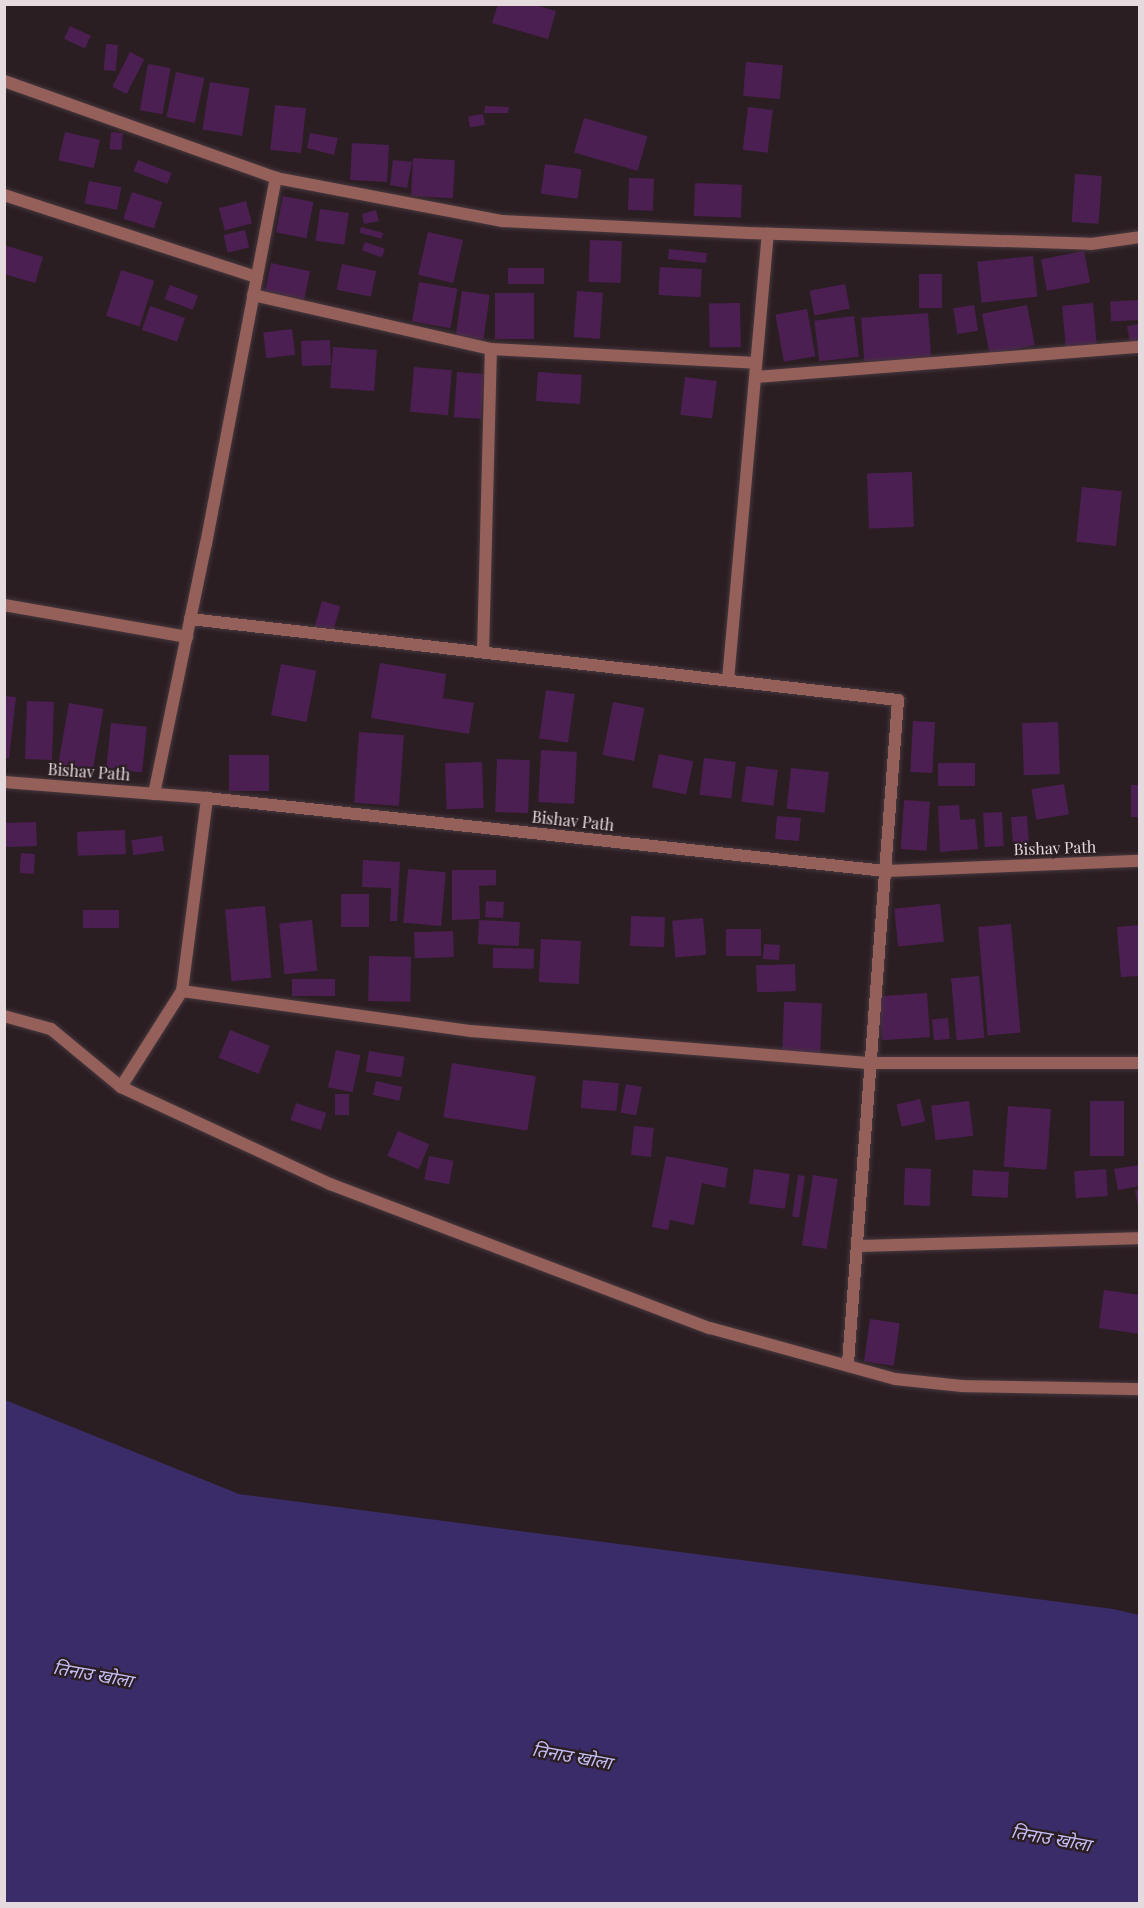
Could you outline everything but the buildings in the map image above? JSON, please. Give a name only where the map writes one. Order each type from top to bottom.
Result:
[{"type":"street","points":[[4,81],[276,178],[502,221],[768,234],[1091,244],[1140,237]]},
{"type":"street","points":[[154,794],[187,637],[276,178]]},
{"type":"street","points":[[4,195],[257,277]]},
{"type":"street","points":[[728,680],[768,234]]},
{"type":"street","points":[[253,295],[491,349],[756,363]]},
{"type":"street","points":[[756,377],[1140,347]]},
{"type":"street","points":[[483,652],[491,349]]},
{"type":"street","points":[[4,605],[187,637]]},
{"type":"street","points":[[190,619],[898,700],[848,1364]]},
{"type":"street","name":"Bishav Path","points":[[4,782],[207,798],[886,871],[1140,861]]},
{"type":"street","points":[[121,1087],[182,991],[207,798]]},
{"type":"street","points":[[182,991],[471,1031],[871,1063],[1140,1063]]},
{"type":"street","points":[[4,1016],[51,1029],[121,1087],[330,1184],[710,1328],[848,1364],[895,1379],[962,1386],[1140,1389]]},
{"type":"street","points":[[857,1246],[1140,1238]]},
{"type":"water","name":"तिनाउ खोला","points":[[5,1400],[239,1494],[1113,1609],[1139,1615],[1139,1903],[5,1903]]}]
